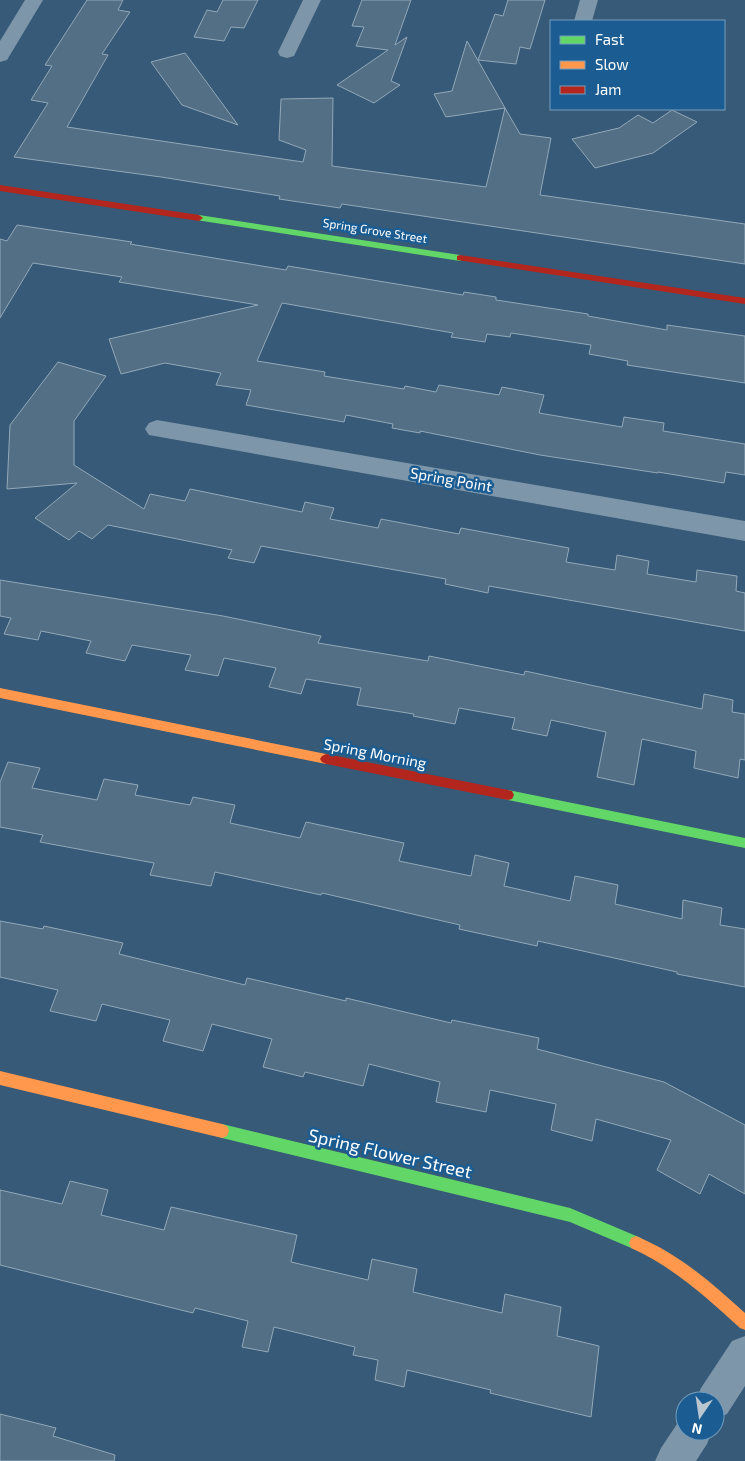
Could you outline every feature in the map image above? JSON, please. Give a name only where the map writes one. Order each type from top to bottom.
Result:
[{"type":"street","points":[[0,56],[34,0]]},
{"type":"street","points":[[287,52],[312,0]]},
{"type":"street","points":[[583,20],[589,0]]},
{"type":"street","name":"Spring Grove Street","points":[[0,188],[745,301]]},
{"type":"street","name":"Spring Point","points":[[157,429],[745,531]]},
{"type":"street","name":"Spring Morning","points":[[0,693],[745,843]]},
{"type":"street","name":"Spring Flower Street","points":[[0,1078],[570,1215],[658,1252],[692,1274],[745,1323]]},
{"type":"street","points":[[721,1391],[745,1354]]},
{"type":"street","points":[[674,1461],[687,1441]]},
{"type":"building","points":[[87,0],[123,0],[118,10],[130,12],[102,54],[108,55],[67,127],[303,162],[306,150],[279,140],[281,99],[333,98],[332,166],[486,187],[505,108],[520,134],[551,138],[540,195],[745,224],[745,264],[342,204],[340,208],[279,199],[280,196],[161,177],[14,157],[48,103],[31,100],[52,66],[45,65]]},
{"type":"building","points":[[223,0],[258,0],[244,28],[231,27],[224,41],[194,37],[207,10],[217,12]]},
{"type":"building","points":[[362,0],[411,0],[395,45],[407,37],[391,81],[400,85],[374,103],[337,85],[388,50],[356,46],[364,27],[352,26]]},
{"type":"building","points":[[508,0],[545,0],[530,49],[520,47],[516,64],[478,60],[495,14],[503,16]]},
{"type":"building","points":[[467,41],[505,108],[446,117],[434,94],[452,91]]},
{"type":"building","points":[[185,53],[238,125],[182,105],[151,62]]},
{"type":"building","points":[[672,110],[697,122],[653,153],[595,168],[572,139],[619,128],[638,115],[653,123]]},
{"type":"building","points":[[17,225],[132,242],[130,244],[286,270],[288,266],[463,295],[464,292],[496,297],[496,300],[588,314],[588,316],[667,330],[667,325],[745,336],[745,383],[627,365],[628,361],[589,354],[591,345],[511,333],[510,337],[487,334],[485,342],[451,337],[453,333],[282,303],[257,361],[325,372],[324,376],[404,389],[405,386],[436,392],[439,385],[499,395],[502,387],[544,395],[539,413],[622,427],[624,417],[664,423],[663,431],[745,444],[745,475],[726,472],[724,483],[540,455],[420,431],[420,433],[392,428],[393,424],[346,415],[344,422],[246,405],[251,390],[216,385],[221,373],[165,363],[121,374],[109,339],[258,305],[119,282],[122,277],[33,263],[0,318],[0,239],[7,241]]},
{"type":"building","points":[[58,362],[106,376],[74,421],[74,465],[144,509],[150,494],[185,501],[190,489],[302,512],[305,502],[334,508],[330,519],[378,528],[381,519],[459,534],[461,528],[569,548],[566,562],[615,570],[617,555],[649,561],[647,574],[696,582],[697,570],[737,576],[736,591],[745,593],[745,631],[489,586],[488,593],[445,584],[446,579],[261,546],[254,563],[228,558],[232,550],[108,525],[92,539],[79,531],[69,540],[35,518],[77,483],[7,489],[10,425]]},
{"type":"building","points":[[0,580],[223,616],[321,636],[318,643],[428,661],[429,656],[524,675],[525,671],[702,709],[704,694],[733,700],[732,712],[745,714],[745,760],[740,759],[738,778],[694,768],[696,751],[642,739],[634,785],[597,777],[606,732],[551,720],[547,736],[512,729],[515,718],[459,708],[455,724],[413,716],[414,714],[357,705],[361,688],[306,679],[301,694],[269,687],[276,668],[224,658],[218,676],[185,670],[191,655],[132,645],[125,661],[86,653],[91,641],[41,631],[38,640],[4,634],[11,618],[0,616]]},
{"type":"building","points":[[8,762],[40,768],[32,788],[97,800],[104,779],[138,785],[135,795],[190,805],[193,797],[235,805],[230,823],[300,838],[306,822],[404,843],[399,861],[471,876],[475,855],[509,863],[504,886],[570,901],[575,876],[618,885],[615,904],[682,919],[683,900],[722,908],[720,925],[745,929],[745,987],[677,974],[677,972],[538,941],[537,946],[459,929],[460,925],[322,893],[321,895],[215,872],[211,886],[150,875],[154,863],[40,842],[43,835],[0,827],[0,782]]},
{"type":"building","points":[[0,921],[43,929],[44,926],[123,943],[119,954],[245,985],[247,978],[346,1001],[346,998],[451,1023],[452,1020],[539,1038],[537,1049],[664,1082],[745,1125],[745,1194],[709,1174],[700,1194],[657,1170],[671,1140],[596,1119],[592,1141],[551,1130],[556,1104],[490,1090],[486,1112],[436,1102],[440,1082],[369,1064],[363,1086],[305,1072],[303,1077],[263,1067],[272,1039],[212,1024],[203,1051],[163,1041],[170,1020],[102,1004],[96,1021],[50,1011],[58,990],[0,977]]},
{"type":"building","points":[[70,1181],[108,1190],[101,1215],[164,1230],[171,1207],[297,1235],[291,1262],[368,1280],[372,1259],[417,1269],[413,1292],[502,1313],[505,1294],[561,1307],[557,1336],[599,1346],[591,1417],[490,1393],[491,1390],[407,1370],[404,1387],[375,1380],[378,1360],[353,1355],[355,1347],[274,1327],[268,1352],[242,1347],[248,1321],[195,1308],[193,1313],[0,1265],[0,1190],[62,1204]]},
{"type":"building","points":[[0,1414],[56,1428],[53,1436],[115,1455],[114,1461],[0,1461]]},
{"type":"traffic: fast","points":[[199,218],[460,258]]},
{"type":"traffic: fast","points":[[508,795],[745,843]]},
{"type":"traffic: fast","points":[[222,1131],[570,1215],[636,1243]]},
{"type":"traffic: slow","points":[[0,693],[326,759]]},
{"type":"traffic: slow","points":[[0,1078],[222,1131]]},
{"type":"traffic: slow","points":[[636,1243],[681,1268],[707,1288],[745,1323]]},
{"type":"traffic: jam","points":[[0,188],[199,218]]},
{"type":"traffic: jam","points":[[460,258],[745,301]]},
{"type":"traffic: jam","points":[[326,759],[508,795]]}]
